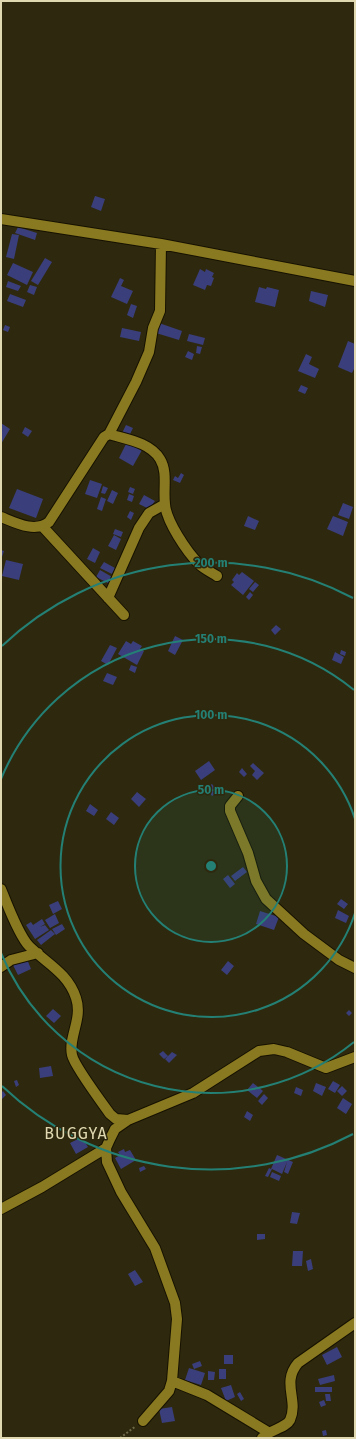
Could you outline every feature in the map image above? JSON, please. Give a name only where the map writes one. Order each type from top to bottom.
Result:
[{"type":"street","points":[[1,219],[161,244],[355,281]]},
{"type":"street","points":[[1,517],[28,527],[43,526],[49,522],[84,466],[104,437],[109,434],[136,382],[149,352],[153,328],[160,311],[161,244]]},
{"type":"street","points":[[109,434],[143,444],[160,458],[166,485],[164,504],[170,521],[189,553],[200,565],[217,576]]},
{"type":"street","points":[[108,598],[139,528],[150,513],[164,504]]},
{"type":"street","points":[[43,526],[124,615]]},
{"type":"street","points":[[238,796],[230,806],[230,811],[248,853],[256,881],[266,899],[304,934],[340,960],[355,968]]},
{"type":"street","points":[[1,889],[10,912],[28,946],[65,977],[76,998],[78,1019],[72,1041],[72,1056],[110,1114],[116,1119],[128,1120]]},
{"type":"street","points":[[1,967],[11,960],[38,953]]},
{"type":"street","points":[[143,1421],[169,1391],[172,1381],[177,1319],[175,1303],[155,1248],[121,1192],[107,1162],[106,1148],[115,1129],[128,1120],[193,1093],[259,1051],[274,1049],[287,1052],[326,1068],[355,1057]]},
{"type":"street","points":[[1,1209],[42,1187],[106,1148]]},
{"type":"street","points":[[172,1381],[206,1395],[265,1435],[288,1423],[291,1418],[292,1397],[290,1381],[292,1371],[298,1364],[355,1323]]},
{"type":"path","points":[[120,1438],[143,1421]]},
{"type":"building","points":[[95,196],[105,199],[101,211],[91,207]]},
{"type":"building","points":[[18,227],[37,233],[35,240],[15,233]]},
{"type":"building","points":[[12,234],[19,235],[14,259],[6,257]]},
{"type":"building","points":[[45,258],[52,262],[38,285],[31,281]]},
{"type":"building","points":[[13,263],[33,272],[27,285],[7,275]]},
{"type":"building","points":[[200,269],[205,272],[206,269],[214,273],[211,286],[207,285],[205,290],[193,285]]},
{"type":"building","points":[[120,278],[124,280],[121,286],[133,291],[127,304],[111,297]]},
{"type":"building","points":[[8,281],[21,286],[18,291],[6,287]]},
{"type":"building","points":[[30,285],[37,287],[34,295],[27,292]]},
{"type":"building","points":[[259,287],[279,290],[275,307],[255,302]]},
{"type":"building","points":[[311,291],[328,295],[325,307],[309,301]]},
{"type":"building","points":[[10,294],[26,300],[23,307],[7,301]]},
{"type":"building","points":[[131,304],[137,306],[133,318],[127,315]]},
{"type":"building","points":[[159,323],[182,331],[179,340],[156,333]]},
{"type":"building","points":[[5,325],[10,327],[8,332],[3,330]]},
{"type":"building","points":[[122,328],[141,332],[139,341],[120,337]]},
{"type":"building","points":[[189,334],[205,338],[203,345],[187,341]]},
{"type":"building","points":[[348,341],[355,344],[355,367],[352,373],[338,367]]},
{"type":"building","points":[[197,346],[202,347],[200,354],[196,353]]},
{"type":"building","points":[[188,351],[194,354],[192,360],[185,357]]},
{"type":"building","points":[[306,354],[312,357],[309,364],[319,369],[315,378],[298,371]]},
{"type":"building","points":[[301,385],[308,388],[305,394],[298,391]]},
{"type":"building","points":[[1,423],[10,429],[1,444]]},
{"type":"building","points":[[126,425],[133,428],[128,438],[121,435]]},
{"type":"building","points":[[25,427],[32,431],[28,437],[22,433]]},
{"type":"building","points":[[127,442],[142,450],[133,466],[119,458]]},
{"type":"building","points":[[181,473],[184,475],[180,483],[173,480],[175,476],[178,478]]},
{"type":"building","points":[[90,480],[102,484],[97,498],[85,494]]},
{"type":"building","points":[[103,486],[108,488],[105,494],[101,493]]},
{"type":"building","points":[[130,487],[135,489],[133,494],[128,492]]},
{"type":"building","points":[[17,489],[43,499],[36,518],[9,508]]},
{"type":"building","points":[[112,490],[118,493],[113,504],[107,501]]},
{"type":"building","points":[[129,494],[134,496],[132,502],[127,500]]},
{"type":"building","points":[[144,495],[155,501],[149,509],[139,504]]},
{"type":"building","points":[[101,497],[106,499],[102,511],[97,509]]},
{"type":"building","points":[[343,503],[353,507],[349,519],[338,515]]},
{"type":"building","points":[[130,511],[134,513],[131,520],[127,517]]},
{"type":"building","points":[[248,516],[259,521],[255,530],[244,526]]},
{"type":"building","points":[[333,516],[348,522],[343,536],[327,529]]},
{"type":"building","points":[[115,529],[123,532],[121,537],[113,534]]},
{"type":"building","points":[[114,535],[121,539],[116,550],[108,546]]},
{"type":"building","points":[[93,548],[100,552],[95,563],[87,559]]},
{"type":"building","points":[[1,550],[4,551],[1,560]]},
{"type":"building","points":[[6,560],[23,564],[19,580],[2,576]]},
{"type":"building","points":[[104,562],[115,568],[112,574],[100,568]]},
{"type":"building","points":[[100,570],[114,578],[110,584],[96,577]]},
{"type":"building","points":[[242,572],[254,581],[243,595],[231,585],[234,582],[232,580],[237,573],[239,575]]},
{"type":"building","points":[[255,582],[259,585],[253,592],[249,589]]},
{"type":"building","points":[[250,592],[253,595],[249,600],[246,597]]},
{"type":"building","points":[[276,625],[281,629],[275,635],[271,630]]},
{"type":"building","points":[[175,636],[183,640],[175,655],[168,651]]},
{"type":"building","points":[[126,641],[131,644],[133,641],[142,646],[140,649],[144,651],[137,665],[118,654]]},
{"type":"building","points":[[110,645],[117,648],[108,665],[101,661]]},
{"type":"building","points":[[341,650],[346,652],[345,656],[340,654]]},
{"type":"building","points":[[335,652],[344,657],[341,664],[332,660]]},
{"type":"building","points":[[131,665],[137,667],[135,673],[129,670]]},
{"type":"building","points":[[107,673],[117,677],[113,685],[103,681]]},
{"type":"building","points":[[209,761],[215,770],[201,780],[195,771]]},
{"type":"building","points":[[253,763],[264,773],[257,780],[252,775],[255,771],[250,766]]},
{"type":"building","points":[[242,768],[247,774],[244,777],[239,772]]},
{"type":"building","points":[[212,784],[218,792],[212,796],[206,788]]},
{"type":"building","points":[[137,792],[146,799],[139,807],[131,799]]},
{"type":"building","points":[[90,804],[98,810],[94,816],[86,811]]},
{"type":"building","points":[[111,812],[119,818],[114,825],[106,819]]},
{"type":"building","points":[[243,867],[247,872],[235,881],[231,876]]},
{"type":"building","points":[[228,875],[235,884],[230,888],[223,879]]},
{"type":"building","points":[[341,899],[348,904],[344,909],[337,904]]},
{"type":"building","points":[[58,901],[62,909],[53,914],[49,905]]},
{"type":"building","points":[[338,910],[349,916],[346,923],[335,918]]},
{"type":"building","points":[[260,911],[279,917],[274,930],[256,924]]},
{"type":"building","points":[[55,914],[59,923],[50,928],[45,920]]},
{"type":"building","points":[[42,919],[45,924],[40,927],[45,925],[49,930],[35,939],[26,925],[31,922],[33,925]]},
{"type":"building","points":[[62,924],[65,929],[56,935],[52,929]]},
{"type":"building","points":[[51,930],[55,934],[41,945],[37,940]]},
{"type":"building","points":[[27,959],[31,969],[18,975],[13,965]]},
{"type":"building","points":[[228,961],[234,966],[227,975],[221,970]]},
{"type":"building","points":[[53,1009],[61,1016],[54,1023],[46,1016]]},
{"type":"building","points":[[349,1010],[352,1013],[349,1016],[346,1013]]},
{"type":"building","points":[[163,1051],[168,1056],[164,1059],[159,1054]]},
{"type":"building","points":[[172,1052],[177,1055],[169,1063],[165,1059]]},
{"type":"building","points":[[51,1066],[53,1076],[40,1078],[39,1068]]},
{"type":"building","points":[[17,1080],[19,1085],[16,1087],[14,1081]]},
{"type":"building","points":[[333,1081],[340,1085],[335,1093],[328,1089]]},
{"type":"building","points":[[253,1083],[263,1091],[257,1098],[247,1090]]},
{"type":"building","points":[[316,1083],[326,1087],[322,1096],[313,1091]]},
{"type":"building","points":[[342,1086],[347,1091],[342,1096],[337,1091]]},
{"type":"building","points":[[296,1087],[303,1090],[301,1096],[294,1093]]},
{"type":"building","points":[[3,1091],[6,1095],[2,1099],[1,1093]]},
{"type":"building","points":[[264,1094],[268,1098],[262,1105],[258,1101]]},
{"type":"building","points":[[343,1098],[352,1104],[346,1114],[337,1108]]},
{"type":"building","points":[[247,1111],[253,1115],[250,1121],[244,1117]]},
{"type":"building","points":[[82,1137],[88,1147],[76,1154],[70,1143]]},
{"type":"building","points":[[124,1149],[125,1152],[130,1150],[136,1160],[121,1169],[115,1158],[120,1155],[118,1152]]},
{"type":"building","points":[[277,1155],[293,1162],[288,1174],[284,1172],[287,1162],[282,1174],[272,1169],[268,1177],[265,1176],[269,1168],[271,1169]]},
{"type":"building","points":[[144,1166],[146,1169],[140,1172],[139,1168]]},
{"type":"building","points":[[272,1172],[281,1176],[279,1181],[270,1177]]},
{"type":"building","points":[[292,1212],[300,1213],[297,1224],[290,1223]]},
{"type":"building","points":[[257,1234],[265,1234],[265,1239],[257,1240]]},
{"type":"building","points":[[293,1251],[303,1251],[302,1266],[292,1266]]},
{"type":"building","points":[[311,1259],[313,1269],[308,1271],[306,1261]]},
{"type":"building","points":[[135,1270],[143,1282],[135,1286],[128,1274]]},
{"type":"building","points":[[337,1347],[342,1357],[327,1365],[322,1355]]},
{"type":"building","points":[[224,1355],[233,1355],[233,1364],[224,1364]]},
{"type":"building","points":[[200,1361],[202,1366],[194,1369],[192,1364]]},
{"type":"building","points":[[189,1368],[205,1373],[201,1385],[185,1380]]},
{"type":"building","points":[[219,1369],[226,1369],[226,1379],[219,1379]]},
{"type":"building","points":[[208,1371],[215,1372],[214,1380],[208,1380]]},
{"type":"building","points":[[334,1375],[335,1381],[320,1385],[318,1379]]},
{"type":"building","points":[[231,1385],[235,1397],[226,1401],[221,1388]]},
{"type":"building","points":[[315,1387],[332,1387],[332,1392],[315,1392]]},
{"type":"building","points":[[240,1392],[244,1399],[241,1401],[237,1394]]},
{"type":"building","points":[[325,1394],[330,1394],[331,1401],[326,1401]]},
{"type":"building","points":[[324,1400],[326,1405],[321,1407],[319,1402]]},
{"type":"building","points":[[172,1407],[175,1421],[162,1423],[159,1409]]},
{"type":"building","points":[[326,1430],[327,1435],[323,1436],[322,1431]]},
{"type":"district","name":"BUGGYA","points":[[76,1133]]}]
